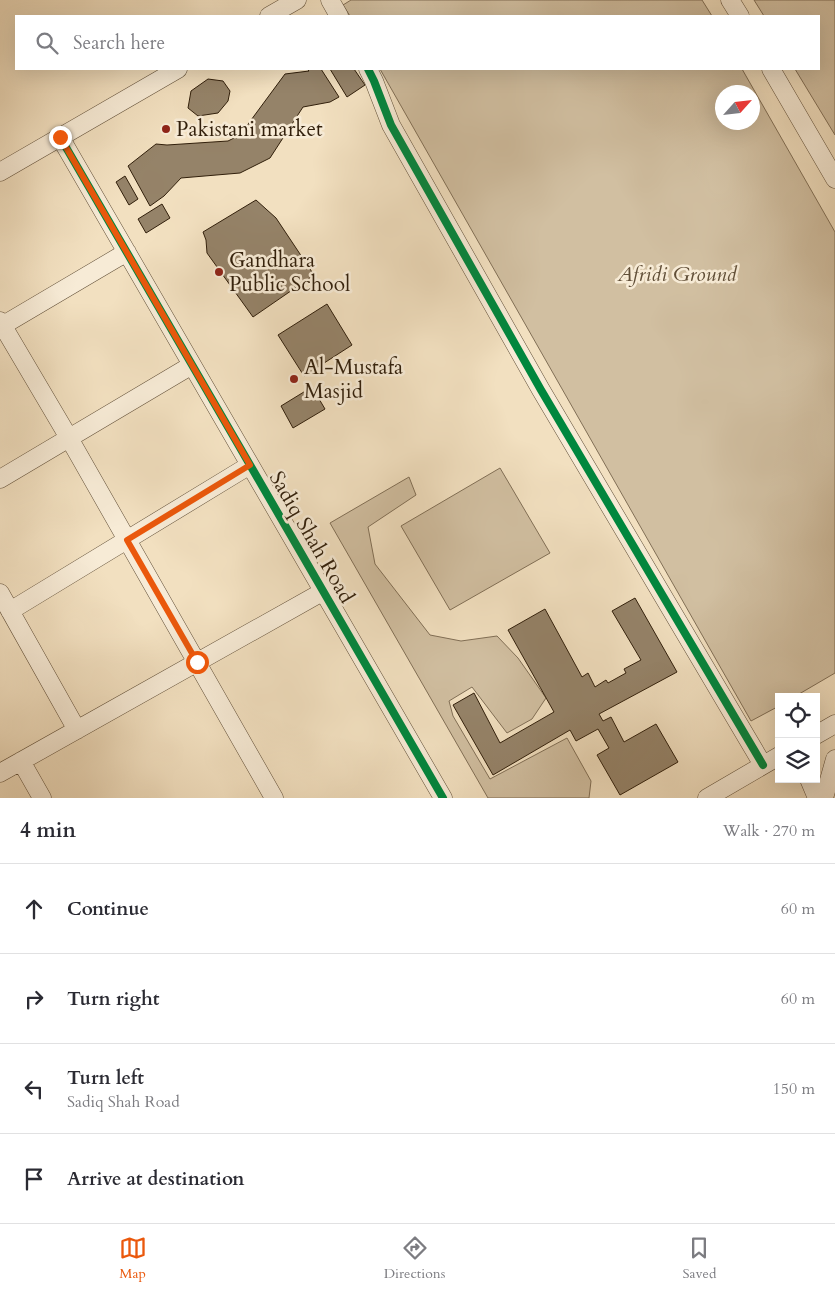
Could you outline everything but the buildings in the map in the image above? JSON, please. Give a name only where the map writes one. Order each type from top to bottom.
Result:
[{"type":"street","points":[[271,15],[297,0]]},
{"type":"street","points":[[330,0],[338,15]]},
{"type":"street","points":[[730,0],[739,15]]},
{"type":"street","points":[[0,172],[176,70]]},
{"type":"street","points":[[369,70],[391,125],[541,390],[763,765]]},
{"type":"street","points":[[772,70],[835,179]]},
{"type":"street","name":"Sadiq Shah Road","points":[[60,137],[443,798]]},
{"type":"street","points":[[127,252],[1,324],[69,438],[274,798]]},
{"type":"street","points":[[0,479],[192,364]]},
{"type":"street","points":[[10,611],[250,465]]},
{"type":"street","points":[[0,773],[324,591]]},
{"type":"street","points":[[0,593],[77,730]]},
{"type":"street","points":[[820,732],[835,724]]},
{"type":"street","points":[[707,798],[775,758]]},
{"type":"street","points":[[824,798],[835,759]]},
{"type":"street","points":[[21,761],[42,798]]},
{"type":"street","points":[[811,783],[817,798]]},
{"type":"green space","points":[[351,0],[702,0],[711,15],[349,15],[343,5]]},
{"type":"green space","points":[[754,0],[835,0],[835,135],[796,70],[820,70],[820,15],[763,15]]},
{"type":"green space","name":"Afridi Ground","points":[[381,70],[743,70],[751,85],[715,85],[715,130],[760,130],[760,101],[835,232],[835,673],[801,693],[775,693],[775,708],[751,721]]},
{"type":"green space","points":[[500,468],[550,553],[450,610],[401,526]]},
{"type":"green space","points":[[409,477],[416,495],[368,527],[375,564],[430,635],[461,641],[497,636],[518,658],[546,698],[532,719],[507,733],[472,687],[449,701],[453,716],[490,779],[567,738],[591,781],[589,798],[488,798],[330,523]]},
{"type":"cycle path","points":[[368,70],[391,125],[541,390],[763,765]]},
{"type":"cycle path","points":[[60,137],[443,798]]},
{"type":"place","name":"Pakistani market","points":[[166,129]]},
{"type":"place","name":"Gandhara Public School","points":[[219,272]]},
{"type":"place","name":"Al-Mustafa Masjid","points":[[294,379]]},
{"type":"route","points":[[60,137],[250,465],[127,540],[197,662]]}]
